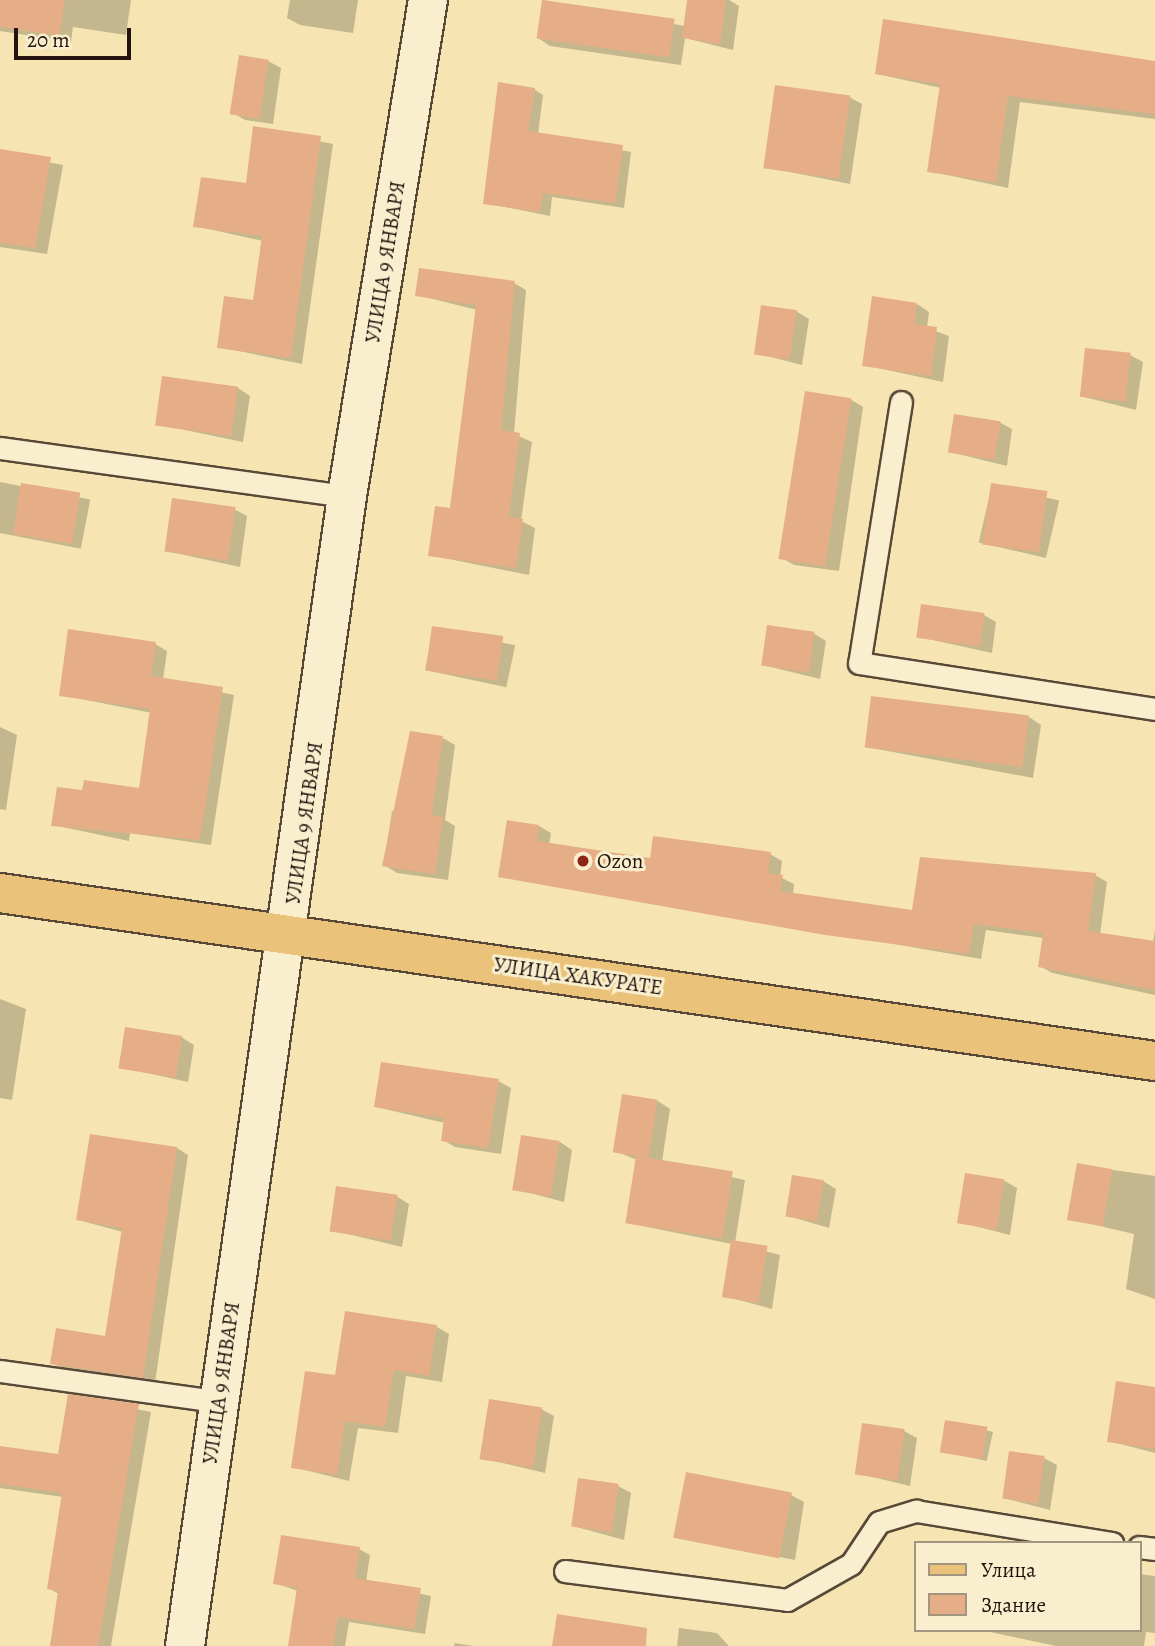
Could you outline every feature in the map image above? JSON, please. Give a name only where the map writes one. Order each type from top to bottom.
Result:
[{"type":"main road","name":"УЛИЦА ХАКУРАТЕ","points":[[0,893],[1155,1061]]},
{"type":"street","name":"УЛИЦА 9 ЯНВАРЯ","points":[[185,1646],[217,1401],[290,934],[348,496],[428,0]]},
{"type":"lane","points":[[901,402],[859,663],[1155,709]]},
{"type":"lane","points":[[0,448],[348,496]]},
{"type":"lane","points":[[0,1371],[217,1401]]},
{"type":"lane","points":[[565,1572],[787,1600],[851,1564],[879,1522],[916,1511],[1100,1541]]},
{"type":"building","points":[[0,0],[65,0],[59,36],[0,27]]},
{"type":"building","points":[[542,0],[675,19],[669,57],[537,39]]},
{"type":"building","points":[[687,0],[726,0],[720,44],[682,38]]},
{"type":"building","points":[[883,19],[1155,61],[1155,114],[1008,96],[996,182],[927,172],[940,84],[875,74]]},
{"type":"building","points":[[239,55],[269,60],[259,119],[230,114]]},
{"type":"building","points":[[498,82],[535,88],[528,131],[623,145],[615,203],[543,193],[540,212],[483,204]]},
{"type":"building","points":[[775,85],[850,96],[839,179],[763,168]]},
{"type":"building","points":[[253,126],[321,136],[291,358],[217,348],[224,296],[253,300],[262,236],[193,227],[201,177],[246,183]]},
{"type":"building","points":[[0,149],[51,157],[35,248],[0,243]]},
{"type":"building","points":[[419,268],[515,281],[501,430],[520,433],[509,517],[523,519],[516,568],[428,556],[435,506],[450,508],[476,305],[415,296]]},
{"type":"building","points":[[872,296],[917,303],[914,324],[937,327],[931,376],[862,366]]},
{"type":"building","points":[[761,305],[797,310],[790,360],[754,355]]},
{"type":"building","points":[[1085,348],[1131,353],[1126,402],[1080,397]]},
{"type":"building","points":[[162,376],[238,387],[231,436],[155,426]]},
{"type":"building","points":[[805,391],[851,398],[825,566],[778,559]]},
{"type":"building","points":[[954,414],[1000,421],[994,460],[948,453]]},
{"type":"building","points":[[21,483],[80,492],[72,544],[13,534]]},
{"type":"building","points":[[991,483],[1047,491],[1039,552],[982,544]]},
{"type":"building","points":[[172,498],[235,507],[228,560],[164,551]]},
{"type":"building","points":[[921,604],[984,613],[980,647],[916,638]]},
{"type":"building","points":[[767,625],[815,632],[809,672],[761,666]]},
{"type":"building","points":[[432,626],[503,636],[497,681],[426,671]]},
{"type":"building","points":[[68,629],[156,642],[151,676],[223,687],[200,840],[51,826],[57,787],[82,790],[84,780],[139,788],[150,709],[59,696]]},
{"type":"building","points":[[871,696],[1029,715],[1022,767],[865,748]]},
{"type":"building","points":[[410,731],[443,736],[432,815],[443,817],[435,874],[382,866]]},
{"type":"building","points":[[507,820],[539,825],[537,841],[650,858],[653,836],[771,852],[768,873],[783,875],[780,891],[912,910],[920,857],[1096,873],[1088,931],[1155,941],[1155,990],[1038,967],[1043,933],[974,924],[969,954],[825,935],[498,877]]},
{"type":"building","points":[[125,1027],[182,1036],[176,1078],[118,1068]]},
{"type":"building","points":[[381,1062],[499,1079],[488,1148],[441,1141],[444,1118],[374,1107]]},
{"type":"building","points":[[622,1094],[658,1100],[648,1158],[613,1152]]},
{"type":"building","points":[[90,1134],[177,1147],[143,1378],[50,1364],[56,1328],[105,1336],[122,1228],[76,1220]]},
{"type":"building","points":[[521,1135],[560,1141],[551,1196],[512,1190]]},
{"type":"building","points":[[636,1156],[733,1171],[722,1238],[625,1223]]},
{"type":"building","points":[[1077,1163],[1112,1169],[1102,1226],[1067,1220]]},
{"type":"building","points":[[965,1173],[1005,1179],[997,1230],[957,1223]]},
{"type":"building","points":[[792,1175],[824,1180],[817,1221],[785,1216]]},
{"type":"building","points":[[336,1186],[397,1195],[391,1240],[330,1232]]},
{"type":"building","points":[[731,1240],[768,1246],[758,1303],[722,1297]]},
{"type":"building","points":[[345,1311],[437,1325],[429,1376],[394,1370],[385,1427],[345,1421],[337,1475],[291,1468],[305,1371],[335,1375]]},
{"type":"building","points":[[1116,1381],[1155,1387],[1155,1449],[1107,1442]]},
{"type":"building","points":[[68,1394],[139,1404],[98,1646],[50,1646],[58,1591],[47,1589],[62,1493],[0,1484],[0,1446],[58,1454]]},
{"type":"building","points":[[489,1399],[542,1407],[533,1468],[479,1459]]},
{"type":"building","points":[[945,1420],[987,1427],[982,1459],[940,1453]]},
{"type":"building","points":[[862,1423],[905,1429],[897,1480],[855,1474]]},
{"type":"building","points":[[1009,1451],[1045,1456],[1038,1504],[1002,1499]]},
{"type":"building","points":[[686,1472],[792,1493],[779,1558],[673,1538]]},
{"type":"building","points":[[578,1478],[619,1484],[612,1532],[571,1527]]},
{"type":"building","points":[[281,1535],[360,1547],[355,1578],[421,1588],[414,1629],[338,1617],[333,1646],[288,1646],[297,1588],[273,1584]]},
{"type":"building","points":[[557,1614],[647,1628],[646,1646],[552,1646]]},
{"type":"place","name":"Ozon","points":[[583,861]]}]
